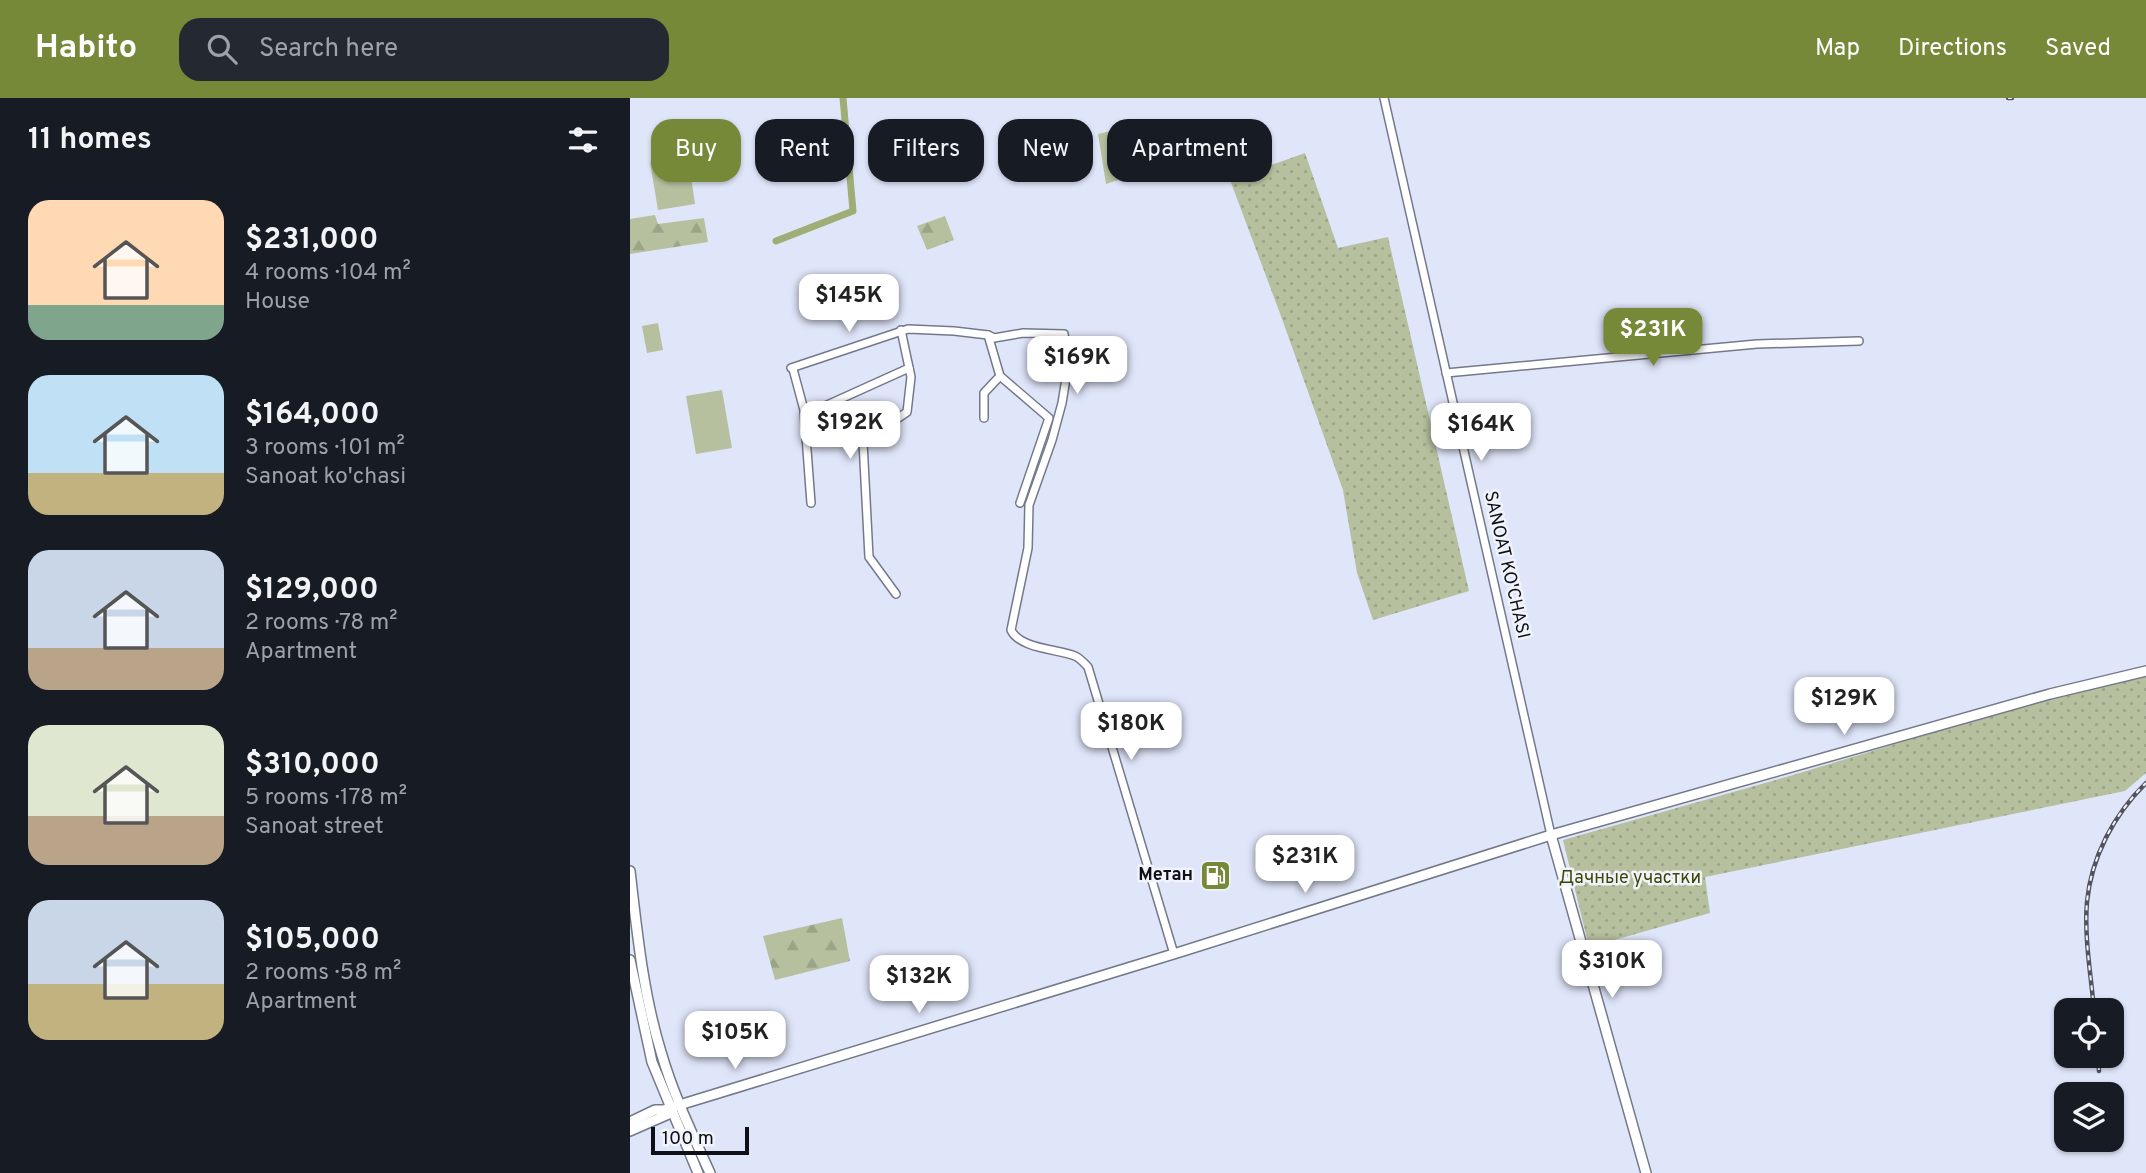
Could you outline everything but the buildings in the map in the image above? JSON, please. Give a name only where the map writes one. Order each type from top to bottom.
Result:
[{"type":"main road","points":[[630,1131],[701,1098],[778,1073],[1174,954],[1551,835],[2050,694],[2146,671]]},
{"type":"main road","points":[[1551,835],[1646,1173]]},
{"type":"main road","points":[[630,871],[651,1014],[676,1108],[698,1173]]},
{"type":"main road","points":[[630,960],[650,1056],[710,1173]]},
{"type":"main road","points":[[630,1122],[655,1110],[676,1108]]},
{"type":"street","name":"SANOAT KO'CHASI","points":[[1384,98],[1551,835]]},
{"type":"street","points":[[896,594],[869,557],[863,442],[906,412],[911,377],[901,330]]},
{"type":"street","points":[[811,503],[805,415],[792,369],[901,330],[954,331],[994,338],[1023,333],[1064,334],[1069,360],[1062,403],[1029,505],[1028,548],[1011,630],[1013,635],[1047,650],[1077,656],[1088,667],[1174,954]]},
{"type":"street","points":[[988,335],[1000,376],[1049,418],[1020,503]]},
{"type":"street","points":[[1446,373],[1757,344],[1859,341]]},
{"type":"street","points":[[805,415],[909,368]]},
{"type":"street","points":[[984,418],[984,393],[1000,376]]},
{"type":"green space","points":[[1107,132],[1107,182],[1112,182],[1106,184],[1098,134]]},
{"type":"green space","points":[[1305,153],[1338,248],[1388,237],[1469,591],[1373,620],[1357,573],[1343,490],[1231,182],[1272,182],[1272,165]]},
{"type":"green space","points":[[653,182],[692,182],[695,204],[658,210]]},
{"type":"green space","points":[[655,215],[658,224],[704,218],[708,242],[630,254],[630,219]]},
{"type":"green space","points":[[945,216],[954,240],[927,250],[917,226]]},
{"type":"green space","points":[[658,323],[663,350],[647,353],[642,326]]},
{"type":"green space","points":[[722,390],[732,448],[696,454],[686,396]]},
{"type":"green space","name":"Дачные участки","points":[[2146,671],[2146,773],[2125,791],[1705,877],[1710,913],[1589,947],[1563,840],[1793,775],[2117,677]]},
{"type":"green space","points":[[842,918],[850,961],[775,980],[763,936]]},
{"type":"waterway","points":[[776,241],[853,211],[843,98]]},
{"type":"railway","points":[[2093,998],[2086,929],[2087,902],[2093,869],[2114,823],[2146,783]]},
{"type":"place","name":"Метан","points":[[1216,875]]}]
